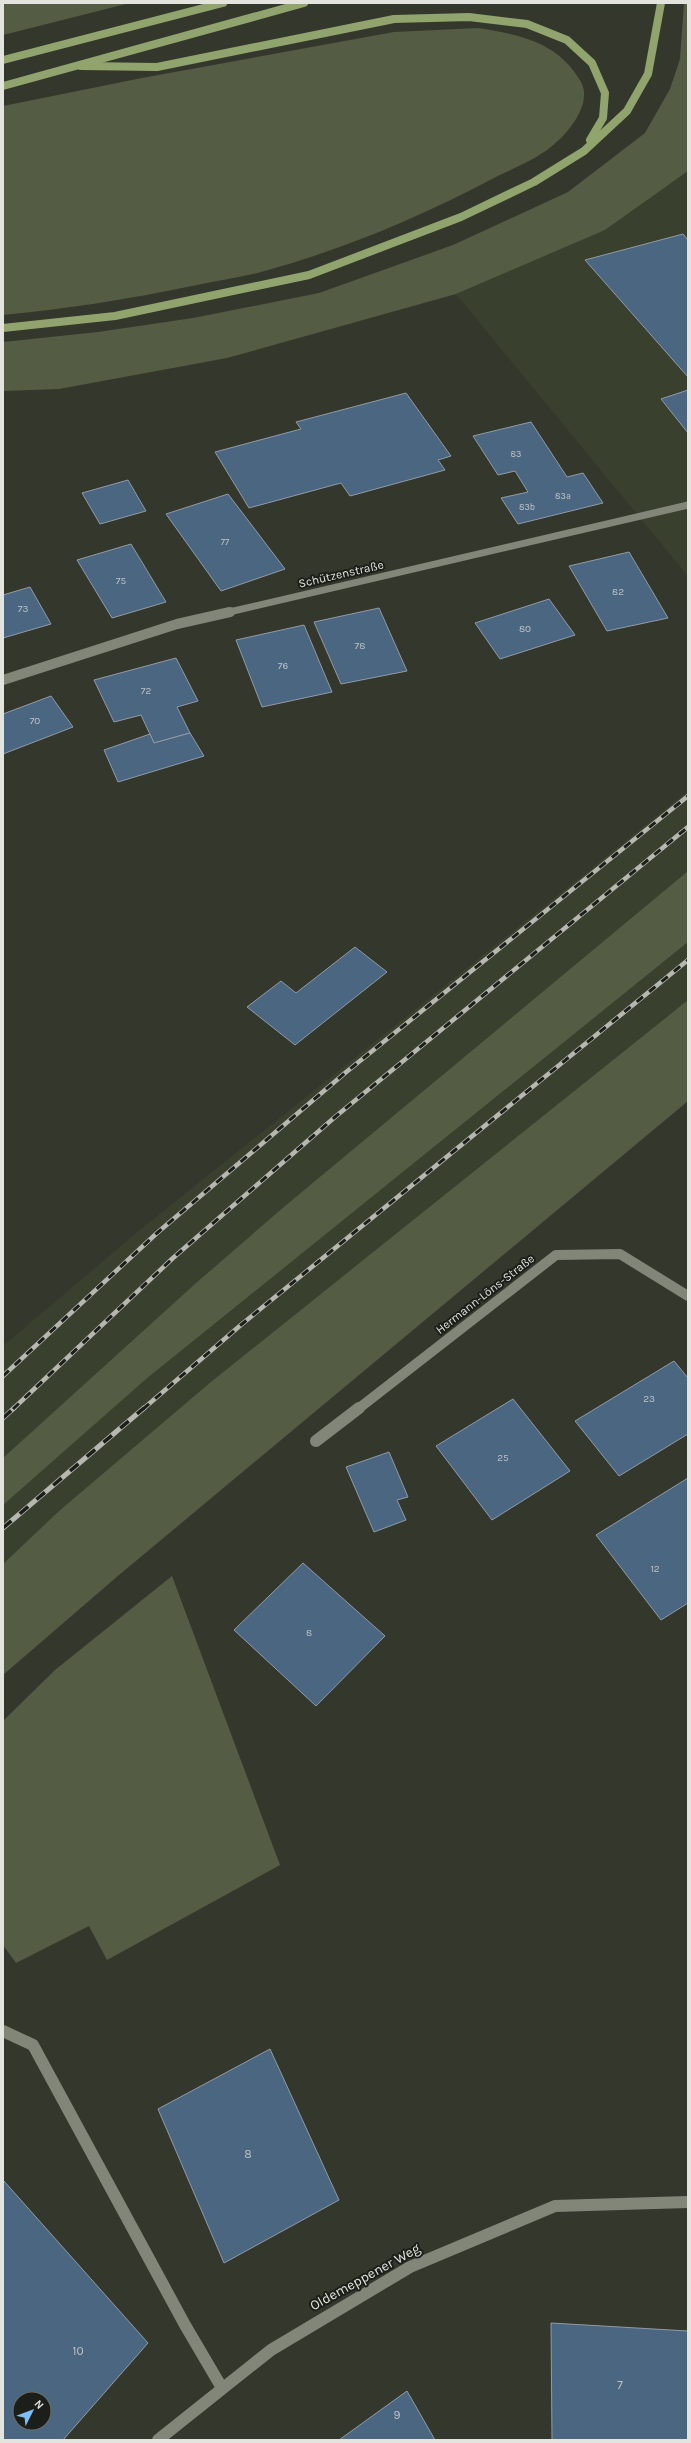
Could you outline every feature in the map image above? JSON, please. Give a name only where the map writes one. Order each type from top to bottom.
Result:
[{"type":"highway","points":[[3,60],[223,3]]},
{"type":"highway","points":[[3,86],[81,66],[304,3]]},
{"type":"highway","points":[[3,328],[115,316],[309,275],[461,217],[534,182],[584,151],[627,111],[648,74],[661,3]]},
{"type":"highway","points":[[81,66],[157,67],[394,19],[469,17],[527,24],[567,40],[592,63],[605,93],[603,118],[584,151]]},
{"type":"street","name":"Schützenstraße","points":[[3,680],[177,624],[688,506]]},
{"type":"street","name":"Hermann-Löns-Straße","points":[[316,1441],[556,1255],[620,1254],[688,1296]]},
{"type":"street","points":[[3,2031],[33,2045],[185,2325],[222,2388]]},
{"type":"street","name":"Oldemeppener Weg","points":[[158,2440],[271,2350],[410,2267],[555,2206],[688,2202]]},
{"type":"shaded area","points":[[3,3],[130,3],[3,35]]},
{"type":"shaded area","points":[[684,3],[688,3],[688,171],[605,230],[456,294],[227,358],[59,389],[3,391],[3,342],[98,332],[193,318],[319,293],[453,245],[568,192],[645,133],[670,89],[680,59]]},
{"type":"shaded area","points":[[478,28],[523,38],[550,49],[572,68],[581,82],[584,91],[580,112],[560,139],[552,147],[538,156],[408,220],[321,254],[261,272],[145,295],[74,307],[3,315],[3,106],[142,78],[394,32]]},
{"type":"shaded area","points":[[688,171],[688,576],[456,294],[605,230]]},
{"type":"shaded area","points":[[688,791],[688,871],[428,1087],[464,1121],[688,942],[688,1000],[212,1381],[59,1511],[3,1564],[3,1346],[135,1234]]},
{"type":"shaded area","points":[[688,871],[688,942],[146,1379],[3,1505],[3,1458],[195,1284],[285,1206]]},
{"type":"shaded area","points":[[688,1000],[688,1101],[119,1575],[3,1675],[3,1564],[59,1511],[212,1381]]},
{"type":"shaded area","points":[[172,1576],[280,1865],[107,1960],[89,1926],[16,1963],[3,1945],[3,1721],[55,1670]]},
{"type":"building","points":[[683,234],[688,240],[688,377],[585,260]]},
{"type":"building","points":[[688,390],[688,433],[661,399]]},
{"type":"building","points":[[406,393],[451,456],[438,460],[445,470],[350,496],[341,483],[249,508],[215,452],[301,429],[296,422]]},
{"type":"building","points":[[531,422],[567,477],[583,473],[603,503],[518,524],[501,498],[528,492],[515,471],[498,475],[473,436]]},
{"type":"building","points":[[128,480],[146,511],[100,524],[82,493]]},
{"type":"building","points":[[228,494],[285,569],[221,591],[166,514]]},
{"type":"building","points":[[131,544],[166,602],[112,618],[77,560]]},
{"type":"building","points":[[629,552],[668,618],[607,631],[569,566]]},
{"type":"building","points":[[30,587],[51,624],[3,638],[3,595]]},
{"type":"building","points":[[549,599],[575,635],[500,659],[475,623]]},
{"type":"building","points":[[379,608],[407,671],[341,684],[314,622]]},
{"type":"building","points":[[304,625],[332,692],[262,707],[236,640]]},
{"type":"building","points":[[176,658],[198,701],[177,707],[190,733],[154,743],[141,715],[114,722],[94,680]]},
{"type":"building","points":[[51,696],[73,727],[3,754],[3,714]]},
{"type":"building","points":[[190,733],[204,756],[118,782],[104,750],[150,734],[154,743]]},
{"type":"building","points":[[355,947],[387,972],[295,1045],[247,1007],[281,981],[296,993]]},
{"type":"building","points":[[674,1361],[688,1378],[688,1434],[619,1476],[575,1421]]},
{"type":"building","points":[[513,1399],[570,1471],[492,1520],[436,1446]]},
{"type":"building","points":[[389,1452],[408,1497],[397,1500],[406,1520],[374,1532],[346,1467]]},
{"type":"building","points":[[688,1478],[688,1603],[661,1620],[596,1535]]},
{"type":"building","points":[[303,1563],[385,1636],[316,1706],[234,1630]]},
{"type":"building","points":[[270,2049],[339,2200],[224,2263],[158,2109]]},
{"type":"building","points":[[3,2180],[148,2343],[63,2440],[3,2440]]},
{"type":"building","points":[[551,2323],[688,2331],[688,2440],[552,2440]]},
{"type":"building","points":[[407,2391],[435,2440],[339,2440]]},
{"type":"railway","points":[[3,1376],[157,1233],[345,1073],[688,796]]},
{"type":"railway","points":[[13,1409],[173,1258],[335,1117],[688,827]]},
{"type":"railway","points":[[143,1409],[242,1324],[688,960]]},
{"type":"railway","points":[[3,1418],[14,1408]]},
{"type":"railway","points":[[3,1528],[144,1408]]}]
